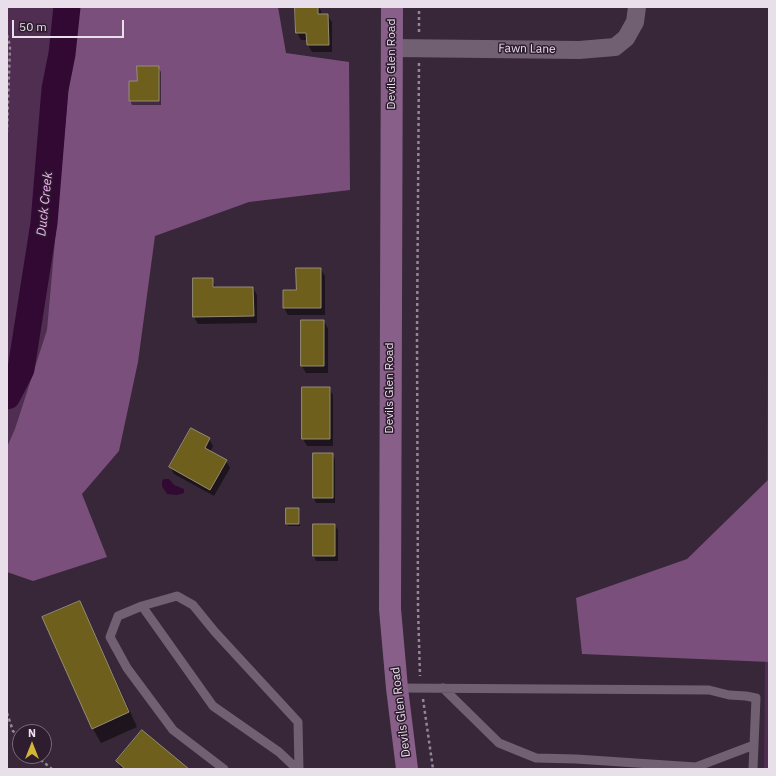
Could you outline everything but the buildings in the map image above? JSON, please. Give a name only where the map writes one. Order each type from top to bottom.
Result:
[{"type":"main road","name":"Devils Glen Road","points":[[392,7],[390,593],[392,640],[407,769]]},
{"type":"street","name":"Fawn Lane","points":[[392,48],[579,50],[616,47],[626,38],[635,22],[638,7]]},
{"type":"lane","points":[[224,769],[172,730],[127,668],[110,638],[118,616],[142,606],[177,596],[193,605],[215,632],[298,722],[298,769]]},
{"type":"lane","points":[[142,606],[213,706],[279,752],[298,769]]},
{"type":"lane","points":[[397,688],[709,690],[729,695],[756,698],[753,769]]},
{"type":"lane","points":[[443,688],[499,743],[536,758],[576,759],[696,767],[711,765],[754,745]]},
{"type":"path","points":[[419,7],[418,608],[421,688],[433,769]]},
{"type":"path","points":[[7,35],[10,46],[7,132]]},
{"type":"path","points":[[7,713],[12,728]]},
{"type":"shaded area","points":[[7,7],[95,7],[58,397],[7,492]]},
{"type":"shaded area","points":[[74,7],[278,7],[286,53],[349,62],[350,190],[249,202],[155,236],[138,362],[119,451],[82,494],[107,557],[33,581],[7,572],[7,447],[15,429],[47,330],[75,16]]},
{"type":"shaded area","points":[[769,236],[769,769],[764,769]]},
{"type":"shaded area","points":[[164,479],[169,479],[174,485],[184,489],[184,493],[177,495],[167,494],[162,486],[162,481]]},
{"type":"shaded area","points":[[769,479],[769,662],[582,654],[576,598],[687,559]]},
{"type":"waterway","name":"Duck Creek","points":[[7,396],[21,369],[44,223],[55,89],[62,54],[67,7]]}]
